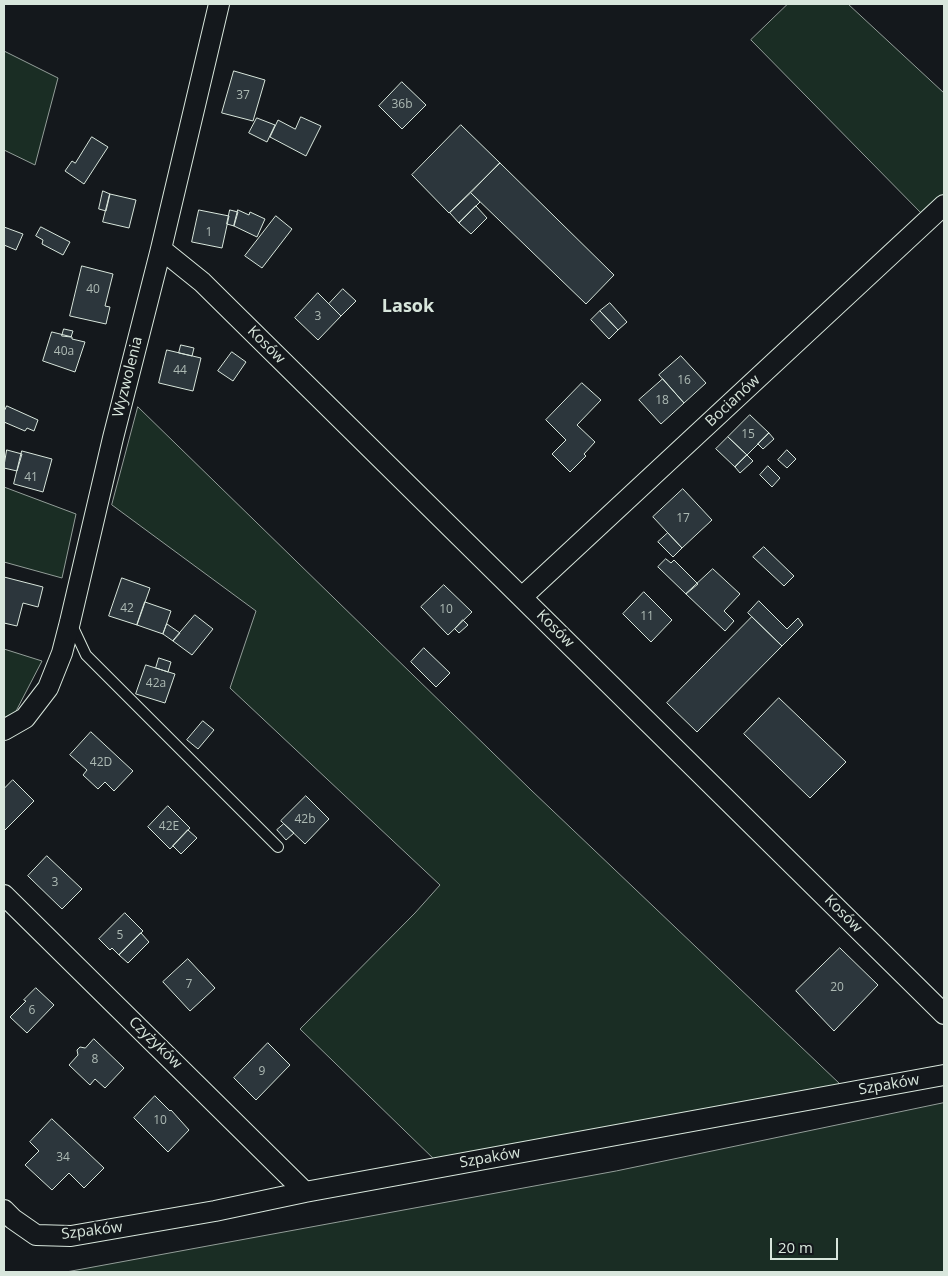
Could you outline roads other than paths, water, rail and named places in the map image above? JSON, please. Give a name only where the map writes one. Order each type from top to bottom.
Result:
[{"type":"street","name":"Wyzwolenia","points":[[4,730],[25,718],[48,688],[62,653],[219,4]]},
{"type":"street","name":"Bocianów","points":[[522,597],[944,205]]},
{"type":"street","name":"Kosów","points":[[161,249],[202,282],[944,1014]]},
{"type":"street","name":"Czyżyków","points":[[4,895],[305,1192]]},
{"type":"street","name":"Szpaków","points":[[4,1210],[36,1235],[71,1236],[215,1211],[305,1192],[944,1075]]},
{"type":"lane","points":[[70,622],[86,656],[278,846]]},
{"type":"district","name":"Lasok","points":[[408,307]]}]
